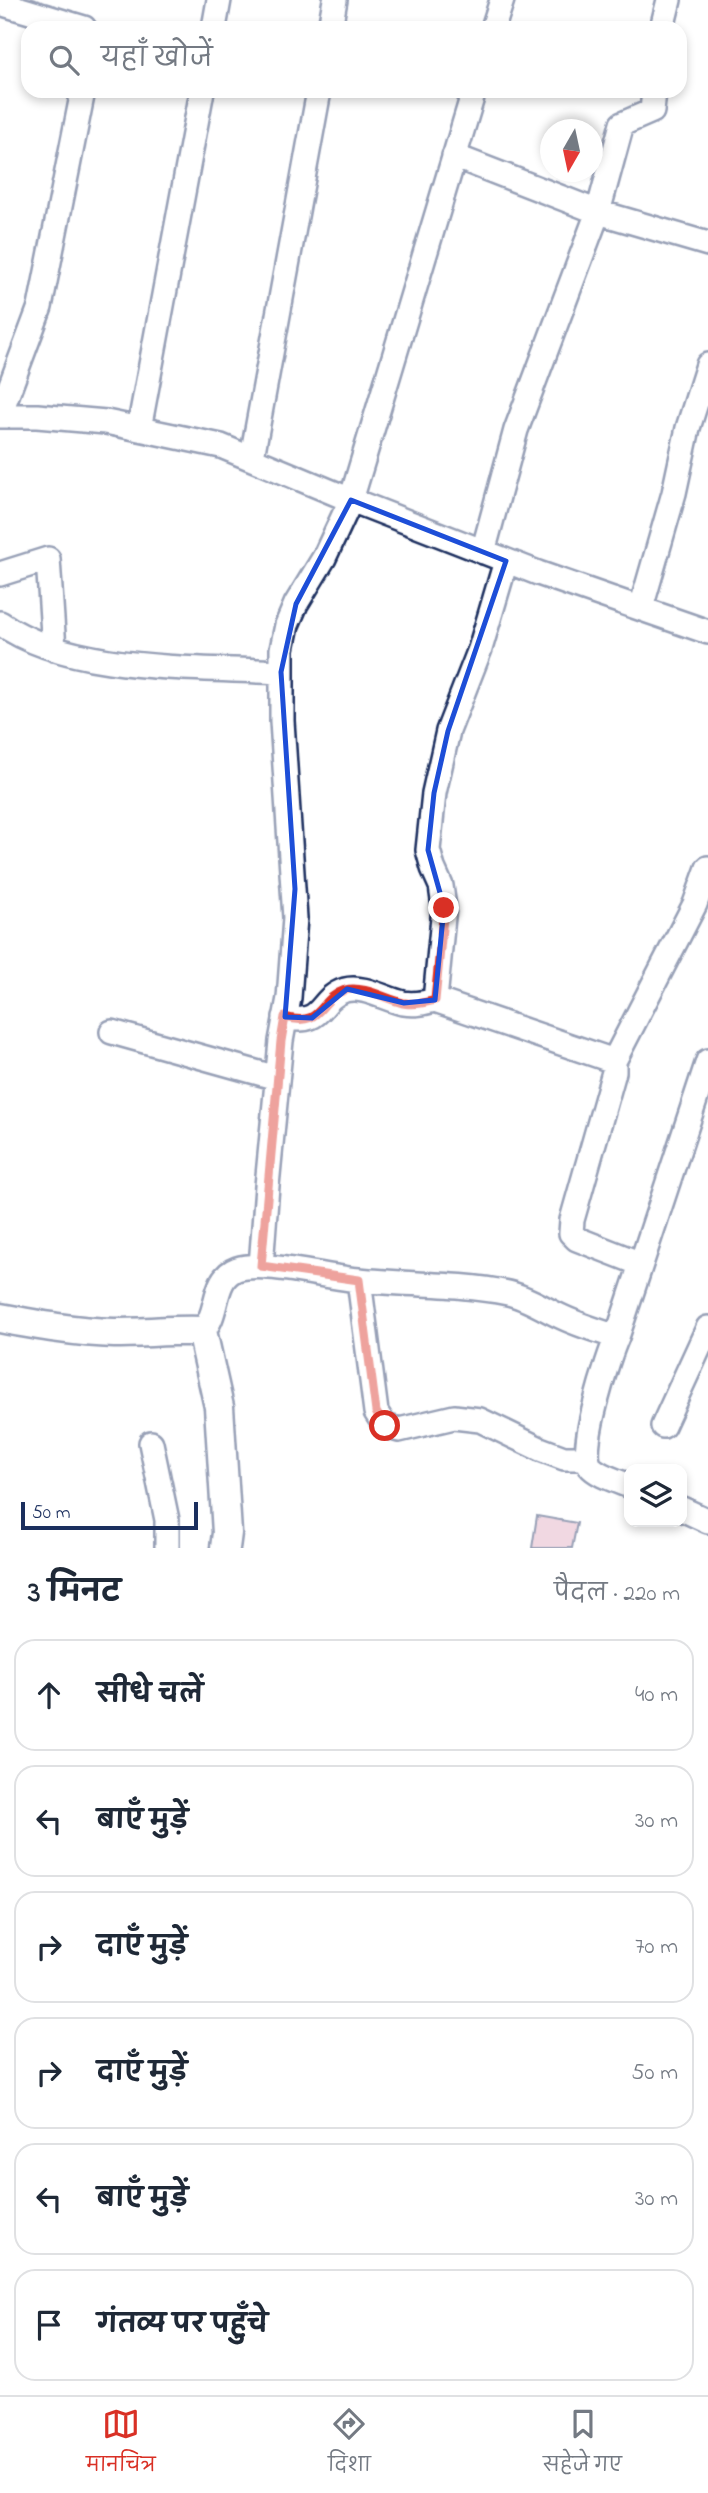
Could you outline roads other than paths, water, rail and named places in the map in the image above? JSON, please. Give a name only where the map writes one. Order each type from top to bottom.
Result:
[{"type":"street","points":[[215,21],[219,0]]},
{"type":"street","points":[[331,21],[335,0]]},
{"type":"street","points":[[495,21],[502,0]]},
{"type":"street","points":[[664,21],[669,0]]},
{"type":"street","points":[[0,3],[61,21]]},
{"type":"street","points":[[82,98],[40,307],[0,415],[92,421],[222,446],[506,561],[708,632]]},
{"type":"street","points":[[139,429],[201,98]]},
{"type":"street","points":[[252,457],[318,98]]},
{"type":"street","points":[[261,1266],[278,1078],[292,965],[295,898],[281,672],[287,625],[302,591],[324,558],[351,500],[472,98]]},
{"type":"street","points":[[483,552],[516,430],[598,212],[622,124],[652,111],[653,98]]},
{"type":"street","points":[[454,156],[598,212],[708,244]]},
{"type":"street","points":[[641,608],[674,492],[688,428],[708,365]]},
{"type":"street","points":[[0,574],[48,559],[54,649]]},
{"type":"street","points":[[435,1000],[444,908],[441,886],[428,850],[434,793],[448,731],[481,649],[506,561]]},
{"type":"street","points":[[0,623],[27,639],[54,649],[135,664],[281,672]]},
{"type":"street","points":[[640,1264],[577,1239],[571,1233],[572,1220],[614,1072],[614,1061],[695,904],[708,868]]},
{"type":"street","points":[[285,1017],[299,1021],[312,1018],[335,995],[347,989],[361,990],[404,1003],[420,1004],[435,1000],[614,1061]]},
{"type":"street","points":[[112,1032],[278,1078]]},
{"type":"street","points":[[624,1484],[591,1468],[586,1458],[594,1410],[610,1353],[708,1061]]},
{"type":"street","points":[[202,1331],[212,1319],[215,1302],[227,1275],[236,1269],[261,1266],[359,1280],[509,1293],[583,1326],[617,1337]]},
{"type":"street","points":[[359,1280],[376,1412],[385,1426],[399,1430],[454,1417],[480,1420],[540,1450],[564,1458],[586,1458]]},
{"type":"street","points":[[0,1318],[45,1327],[114,1333],[202,1331]]},
{"type":"street","points":[[663,1426],[708,1328]]},
{"type":"street","points":[[202,1331],[219,1407],[227,1533],[225,1548]]},
{"type":"street","points":[[151,1443],[167,1520],[167,1548]]},
{"type":"street","points":[[687,1511],[708,1521]]}]
